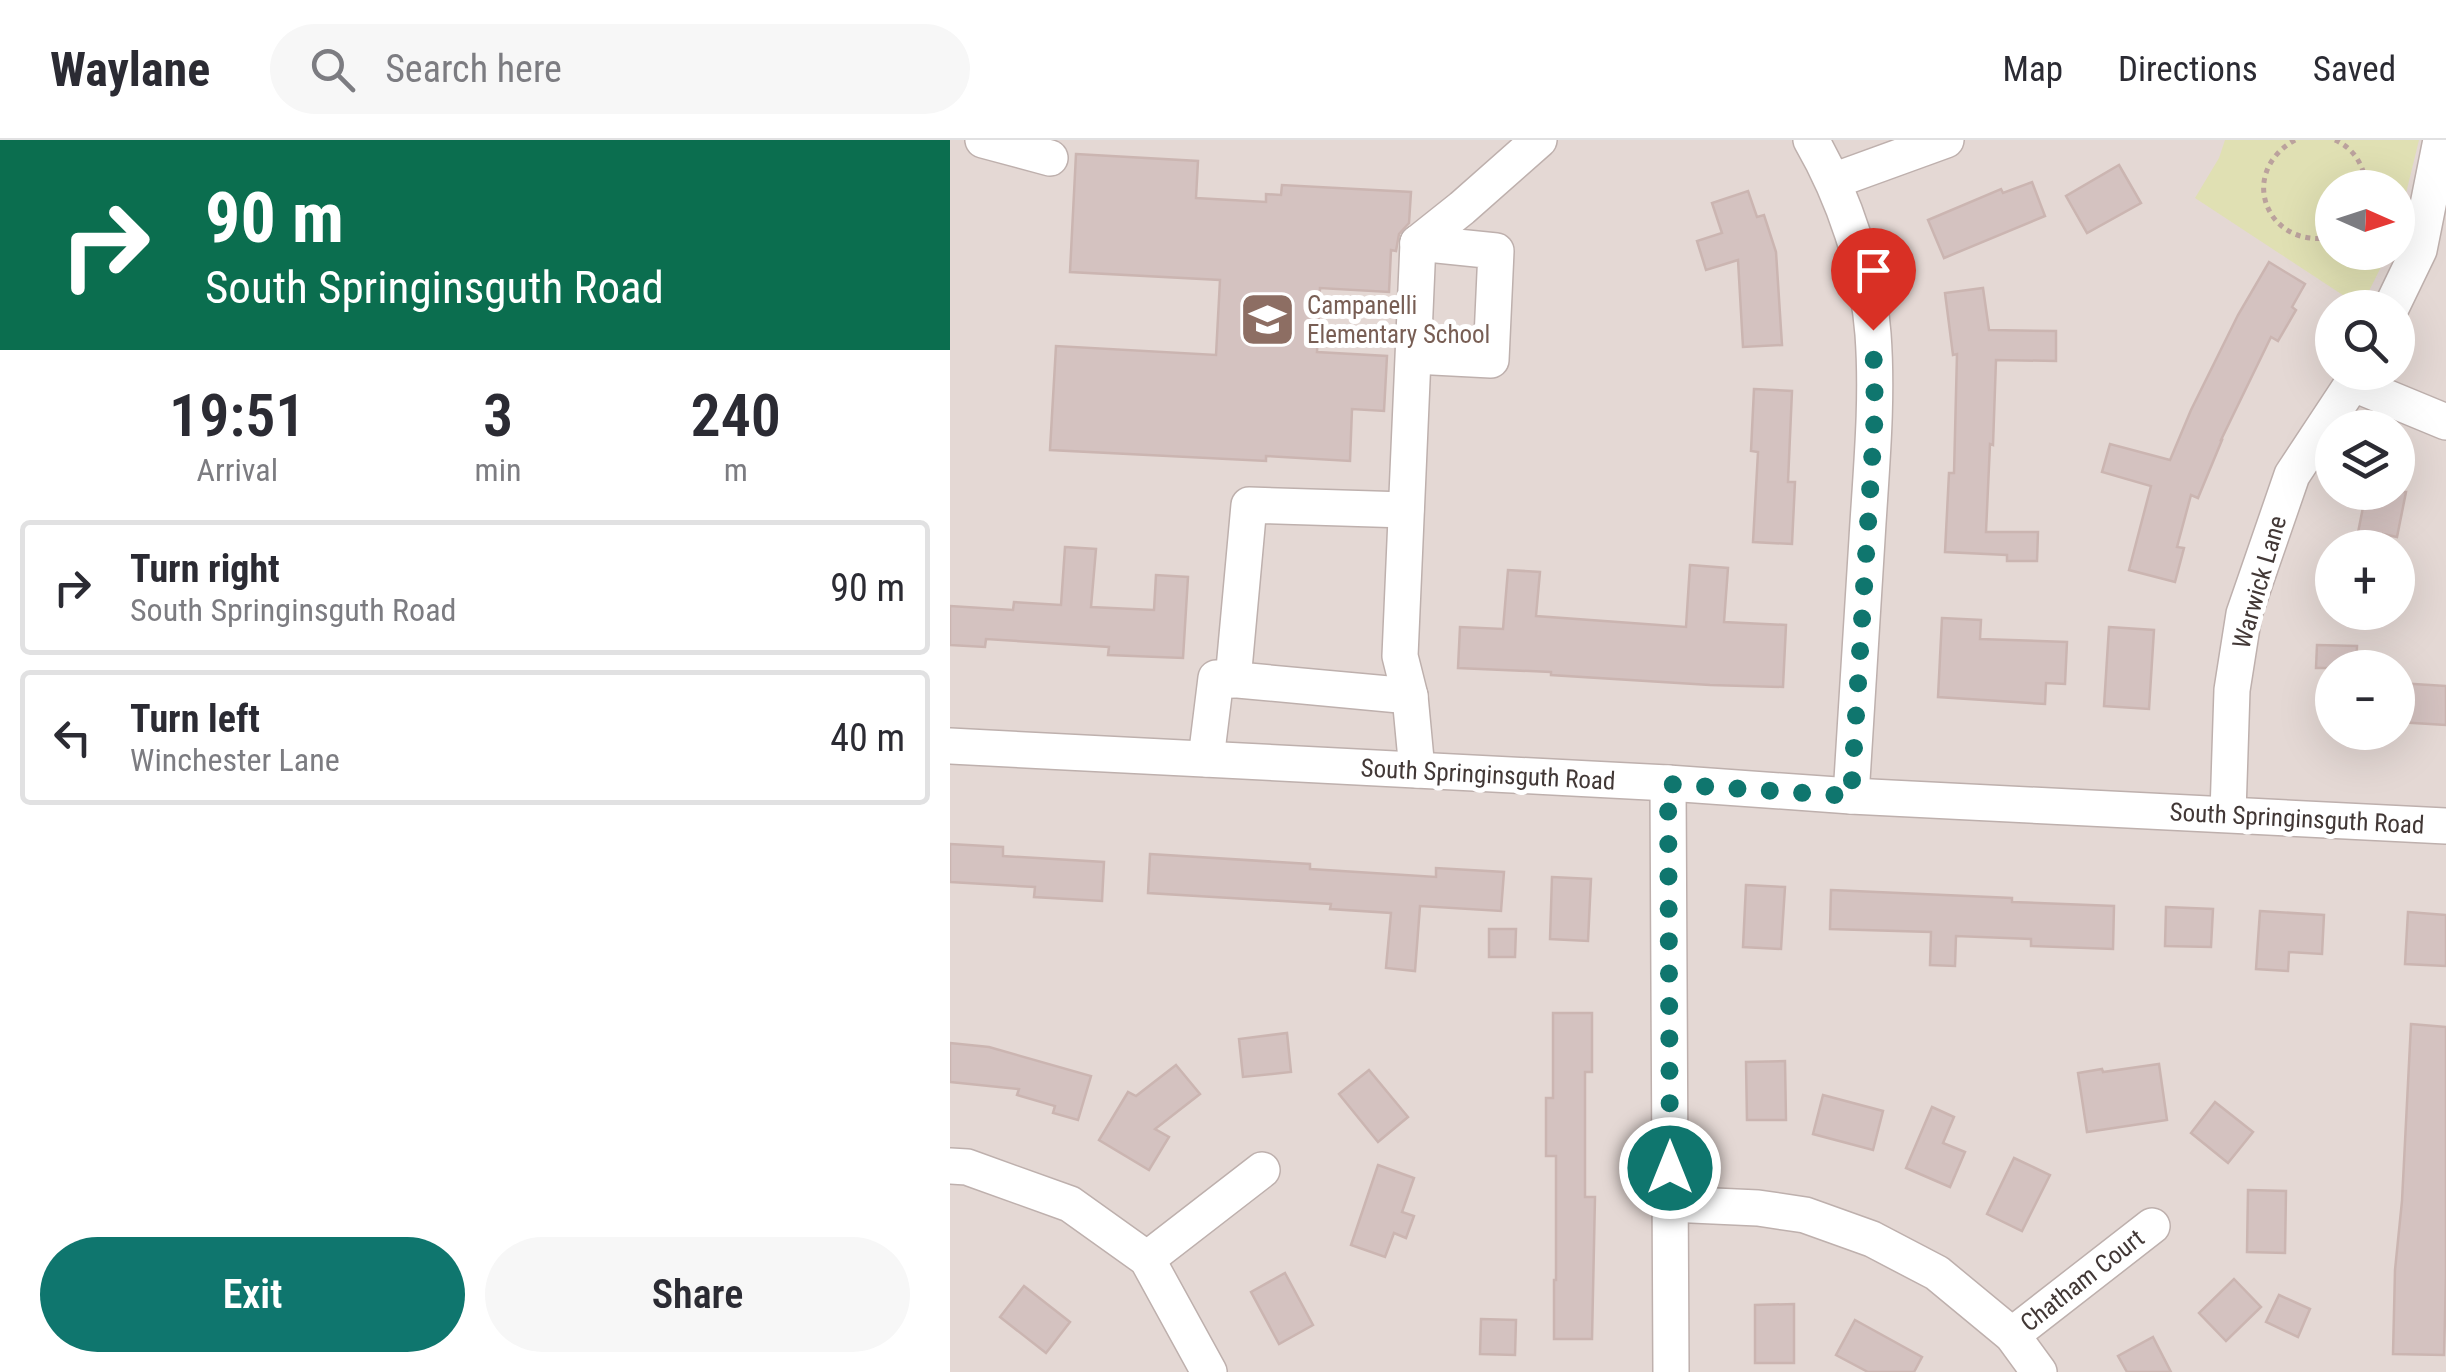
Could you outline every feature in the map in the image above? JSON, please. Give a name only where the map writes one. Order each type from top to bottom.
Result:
[{"type":"street","points":[[983,140],[1050,158]]},
{"type":"street","points":[[1418,242],[1539,140]]},
{"type":"street","points":[[1812,140],[1834,181],[1855,245],[1873,330],[1875,412],[1851,796]]},
{"type":"street","points":[[1834,181],[1946,140]]},
{"type":"street","points":[[2400,290],[2419,250],[2442,140]]},
{"type":"street","points":[[1414,356],[1491,360],[1496,251],[1418,242]]},
{"type":"street","points":[[1417,770],[1410,696],[1400,656],[1418,242]]},
{"type":"street","name":"Warwick Lane","points":[[2228,814],[2232,690],[2244,614],[2292,475],[2349,390]]},
{"type":"street","points":[[2381,390],[2446,422]]},
{"type":"street","points":[[1233,680],[1249,504],[1406,510]]},
{"type":"street","points":[[1206,759],[1216,678],[1410,696]]},
{"type":"street","name":"South Springinsguth Road","points":[[950,746],[2446,826]]},
{"type":"street","points":[[1668,784],[1671,1372]]},
{"type":"street","points":[[950,1166],[967,1166],[1070,1204],[1147,1259],[1210,1372]]},
{"type":"street","points":[[1147,1259],[1262,1170]]},
{"type":"street","points":[[1670,1204],[1805,1214],[1872,1239],[1937,1273],[2012,1335],[2039,1372]]},
{"type":"street","name":"Chatham Court","points":[[2012,1335],[2152,1226]]},
{"type":"path","points":[[2295,140],[2278,151],[2268,165],[2263,182],[2264,200],[2283,229],[2315,240]]},
{"type":"path","points":[[2335,140],[2355,154],[2364,170]]},
{"type":"shaded area","points":[[950,140],[2446,140],[2446,1372],[950,1372]]},
{"type":"green space","points":[[2225,140],[2419,140],[2412,170],[2315,170],[2315,270],[2380,270],[2370,290],[2335,290],[2195,198]]},
{"type":"building","name":"Campanelli Elementary School","points":[[1076,154],[1198,161],[1196,198],[1266,202],[1266,194],[1281,195],[1282,185],[1411,192],[1409,223],[1399,234],[1396,251],[1391,250],[1389,292],[1320,288],[1317,352],[1387,356],[1384,411],[1352,409],[1350,461],[1266,456],[1266,461],[1050,450],[1056,346],[1216,355],[1220,280],[1070,272]]},
{"type":"building","points":[[2119,165],[2141,203],[2087,233],[2066,196]]},
{"type":"building","points":[[2032,182],[2045,216],[1944,258],[1928,220],[2001,189],[2003,193]]},
{"type":"building","points":[[1748,191],[1757,217],[1764,215],[1776,252],[1782,345],[1743,347],[1738,260],[1706,270],[1697,241],[1722,233],[1712,203]]},
{"type":"building","points":[[2269,262],[2305,284],[2278,341],[2271,337],[2221,440],[2198,498],[2191,495],[2177,547],[2184,548],[2175,582],[2129,570],[2151,486],[2102,472],[2110,444],[2170,460],[2238,315]]},
{"type":"building","points":[[1983,288],[1989,330],[2056,331],[2056,361],[1996,360],[1986,532],[2038,532],[2037,561],[2007,561],[2007,555],[1945,552],[1949,473],[1954,473],[1957,354],[1953,355],[1945,293]]},
{"type":"building","points":[[1754,389],[1792,391],[1788,482],[1795,482],[1792,544],[1753,542],[1758,452],[1751,451]]},
{"type":"building","points":[[2362,510],[2402,510],[2398,530],[2359,530]]},
{"type":"building","points":[[1065,547],[1096,549],[1091,607],[1154,610],[1156,575],[1188,577],[1183,658],[1108,655],[1109,647],[986,639],[985,647],[950,645],[950,606],[1013,610],[1014,602],[1061,605]]},
{"type":"building","points":[[1690,565],[1728,568],[1724,622],[1786,625],[1783,687],[1458,668],[1460,627],[1503,629],[1508,570],[1540,572],[1536,616],[1686,627]]},
{"type":"building","points":[[1942,618],[1981,620],[1980,639],[2067,642],[2065,684],[2046,683],[2045,704],[1938,697]]},
{"type":"building","points":[[2109,627],[2154,630],[2149,709],[2104,706]]},
{"type":"building","points":[[2317,645],[2357,646],[2357,650],[2317,650]]},
{"type":"building","points":[[2415,684],[2446,686],[2446,725],[2415,723]]},
{"type":"building","points":[[950,844],[1003,847],[1003,856],[1104,862],[1102,901],[1034,897],[1035,887],[950,882]]},
{"type":"building","points":[[1150,854],[1436,877],[1436,868],[1504,872],[1501,911],[1420,906],[1415,971],[1386,968],[1391,913],[1330,909],[1331,904],[1148,893]]},
{"type":"building","points":[[1552,877],[1591,879],[1588,941],[1550,939]]},
{"type":"building","points":[[1746,885],[1785,887],[1781,949],[1743,947]]},
{"type":"building","points":[[1831,890],[2114,906],[2113,949],[2031,946],[2031,939],[1956,936],[1955,966],[1930,965],[1931,932],[1830,929]]},
{"type":"building","points":[[2166,907],[2213,909],[2211,947],[2165,946]]},
{"type":"building","points":[[2260,911],[2324,915],[2322,954],[2289,952],[2288,971],[2256,969]]},
{"type":"building","points":[[2408,912],[2446,915],[2446,966],[2405,964]]},
{"type":"building","points":[[1489,929],[1516,929],[1515,957],[1489,957]]},
{"type":"building","points":[[1553,1013],[1592,1013],[1592,1072],[1585,1072],[1585,1197],[1595,1197],[1592,1339],[1554,1339],[1556,1156],[1546,1156],[1546,1098],[1553,1098]]},
{"type":"building","points":[[2411,1024],[2446,1027],[2444,1355],[2393,1354]]},
{"type":"building","points":[[1287,1033],[1291,1072],[1243,1077],[1239,1039]]},
{"type":"building","points":[[950,1043],[989,1047],[1091,1076],[1078,1120],[1053,1113],[1055,1106],[1017,1095],[1019,1089],[950,1082]]},
{"type":"building","points":[[1785,1061],[1786,1120],[1747,1120],[1746,1062]]},
{"type":"building","points":[[2159,1064],[2167,1120],[2087,1132],[2078,1073]]},
{"type":"building","points":[[1176,1065],[1200,1094],[1155,1129],[1169,1137],[1149,1170],[1099,1140],[1128,1092],[1136,1096]]},
{"type":"building","points":[[1369,1070],[1408,1117],[1378,1142],[1339,1094]]},
{"type":"building","points":[[1823,1095],[1883,1111],[1873,1150],[1813,1134]]},
{"type":"building","points":[[2215,1102],[2253,1132],[2228,1163],[2191,1133]]},
{"type":"building","points":[[1932,1107],[1954,1117],[1943,1143],[1965,1152],[1950,1187],[1906,1168]]},
{"type":"building","points":[[2014,1158],[2050,1175],[2022,1231],[1987,1214]]},
{"type":"building","points":[[1378,1165],[1414,1178],[1402,1212],[1414,1216],[1406,1238],[1394,1233],[1385,1257],[1351,1245]]},
{"type":"building","points":[[2248,1190],[2286,1191],[2285,1253],[2247,1252]]},
{"type":"building","points":[[1285,1273],[1313,1325],[1279,1344],[1251,1292]]},
{"type":"building","points":[[2234,1279],[2261,1307],[2226,1341],[2199,1313]]},
{"type":"building","points":[[1024,1286],[1070,1322],[1046,1353],[1000,1317]]},
{"type":"building","points":[[2279,1295],[2310,1309],[2298,1337],[2266,1322]]},
{"type":"building","points":[[1794,1304],[1794,1363],[1755,1363],[1755,1305]]},
{"type":"building","points":[[1481,1319],[1516,1320],[1515,1355],[1480,1354]]},
{"type":"building","points":[[1855,1320],[1922,1357],[1914,1372],[1868,1372],[1836,1355]]},
{"type":"building","points":[[2153,1337],[2171,1372],[2127,1372],[2118,1356]]},
{"type":"place","name":"Campanelli Elementary School","points":[[1268,319]]},
{"type":"route","points":[[1670,1168],[1668,784],[1851,796],[1875,412],[1873,330]]}]
